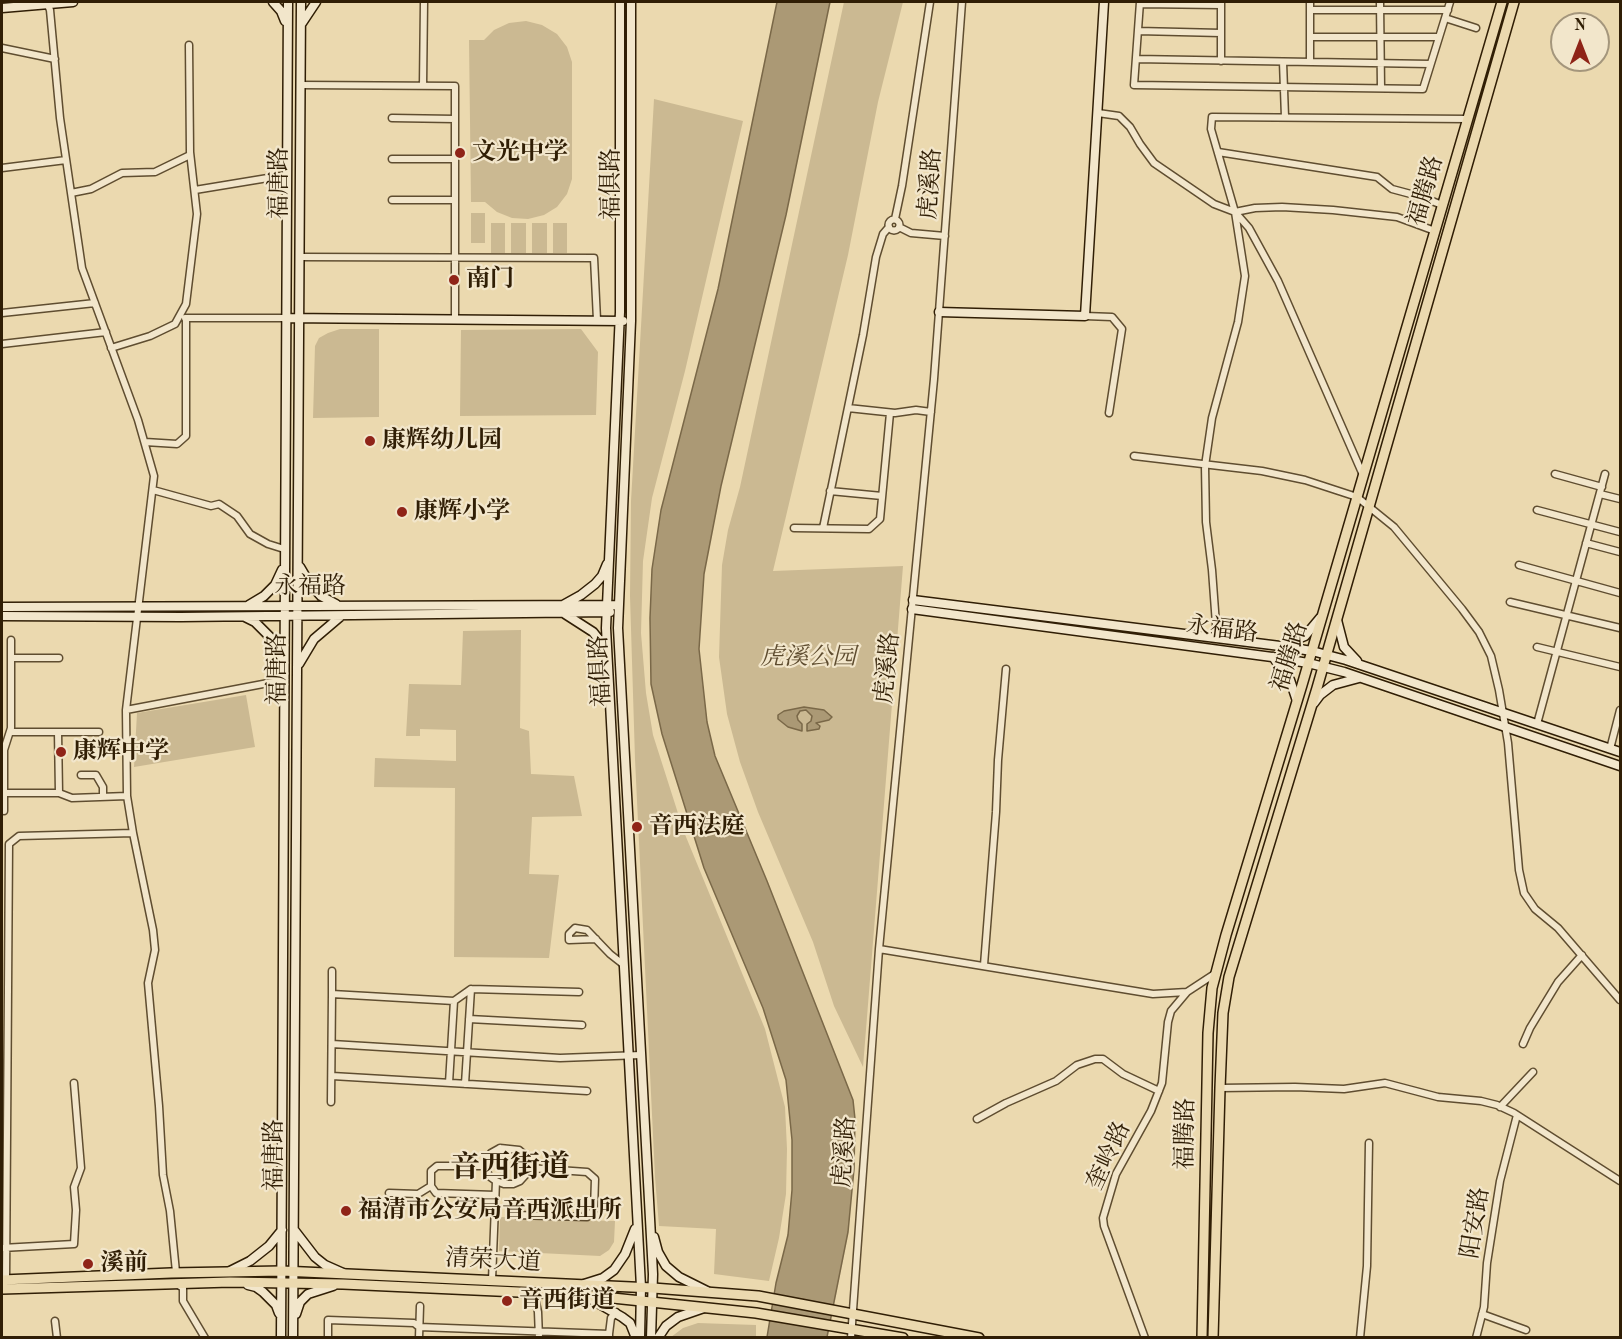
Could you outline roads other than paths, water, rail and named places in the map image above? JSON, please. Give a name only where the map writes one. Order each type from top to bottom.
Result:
[{"type":"main road","name":"福腾路","points":[[1202,1337],[1208,1033],[1212,988],[1502,2]]},
{"type":"main road","name":"福腾路","points":[[1214,1338],[1220,1088],[1223,1013],[1228,977],[1327,655],[1514,2]]},
{"type":"main road","name":"清荣大道","points":[[3,1283],[176,1272],[294,1271],[641,1287],[758,1296],[979,1338]]},
{"type":"main road","name":"清荣大道","points":[[3,1283],[343,1284],[584,1295],[756,1313],[836,1326],[851,1333],[903,1338]]},
{"type":"street","points":[[2,8],[73,2]]},
{"type":"street","points":[[273,2],[281,11],[287,26]]},
{"type":"street","name":"福唐路","points":[[281,1338],[288,2]]},
{"type":"street","name":"福唐路","points":[[293,1338],[301,2]]},
{"type":"street","points":[[301,26],[316,2]]},
{"type":"street","points":[[423,86],[424,2]]},
{"type":"street","points":[[613,2],[620,13]]},
{"type":"street","name":"福俱路","points":[[620,2],[619,321],[607,651],[641,1287],[638,1338]]},
{"type":"street","points":[[823,528],[863,335],[876,257],[883,234],[890,222],[895,219],[930,2]]},
{"type":"street","name":"虎溪路","points":[[851,1333],[879,949],[931,412],[962,2]]},
{"type":"street","points":[[1085,316],[1104,2]]},
{"type":"street","points":[[1310,2],[1310,62]]},
{"type":"street","points":[[1380,2],[1381,88]]},
{"type":"street","points":[[1221,61],[1221,3],[1140,3],[1134,85],[1423,89],[1450,2]]},
{"type":"street","points":[[47,3],[50,10],[66,160],[82,268],[153,470],[153,490],[126,710],[128,796],[133,833],[153,930],[155,950],[148,983],[163,1175],[170,1211],[176,1272]]},
{"type":"street","name":"福俱路","points":[[633,5],[631,321],[618,628],[653,1288],[651,1338]]},
{"type":"street","points":[[1310,10],[1448,10]]},
{"type":"street","points":[[1445,18],[1476,28]]},
{"type":"street","points":[[1138,31],[1221,33]]},
{"type":"street","points":[[1310,37],[1439,37]]},
{"type":"street","points":[[111,348],[150,336],[175,324],[186,304],[197,214],[190,155],[189,45]]},
{"type":"street","points":[[2,48],[55,59]]},
{"type":"street","points":[[1136,59],[1430,64]]},
{"type":"street","points":[[1283,62],[1285,117]]},
{"type":"street","points":[[300,85],[455,86],[455,319]]},
{"type":"street","points":[[1098,113],[1119,116],[1130,127],[1154,163],[1214,204],[1235,212],[1249,228],[1278,281],[1363,475]]},
{"type":"street","points":[[1217,638],[1206,522],[1204,466],[1212,418],[1238,322],[1245,276],[1235,212],[1211,129],[1212,117],[1468,118]]},
{"type":"street","points":[[392,118],[455,119]]},
{"type":"street","points":[[1218,152],[1377,177],[1392,189],[1422,196],[1442,205]]},
{"type":"street","points":[[71,193],[91,189],[122,173],[155,172],[190,155]]},
{"type":"street","points":[[392,159],[455,159]]},
{"type":"street","points":[[2,168],[66,160]]},
{"type":"street","points":[[195,190],[286,176]]},
{"type":"street","points":[[392,200],[455,200]]},
{"type":"street","points":[[1235,212],[1255,208],[1282,207],[1333,210],[1397,217],[1435,231]]},
{"type":"street","points":[[895,219],[899,222],[899,227]]},
{"type":"street","points":[[889,227],[893,230],[899,227]]},
{"type":"street","points":[[899,227],[911,233],[945,236]]},
{"type":"street","points":[[300,257],[594,258],[597,321]]},
{"type":"street","points":[[2,313],[95,303]]},
{"type":"street","points":[[939,312],[1112,317],[1122,329],[1109,413]]},
{"type":"street","points":[[178,318],[631,321]]},
{"type":"street","points":[[145,442],[177,444],[186,436],[186,318]]},
{"type":"street","points":[[2,344],[106,332]]},
{"type":"street","points":[[848,408],[890,413],[916,410],[931,412]]},
{"type":"street","points":[[794,528],[869,529],[880,519],[890,413]]},
{"type":"street","points":[[1134,456],[1262,471],[1305,480],[1357,497],[1394,527],[1427,564],[1479,632],[1491,656],[1505,726],[1519,870],[1524,893],[1535,909],[1558,928],[1620,1000]]},
{"type":"street","points":[[1555,474],[1620,499]]},
{"type":"street","points":[[1537,724],[1605,474]]},
{"type":"street","points":[[153,490],[211,506],[219,504],[237,516],[250,534],[268,544],[284,549]]},
{"type":"street","points":[[830,491],[882,496]]},
{"type":"street","points":[[1537,510],[1620,532]]},
{"type":"street","points":[[1586,543],[1620,552]]},
{"type":"street","points":[[607,651],[593,633],[562,609],[602,576],[609,558]]},
{"type":"street","points":[[244,606],[264,596],[275,585],[284,564]]},
{"type":"street","points":[[298,564],[310,584],[321,596],[341,611],[314,639],[298,666]]},
{"type":"street","points":[[1519,565],[1620,593]]},
{"type":"street","points":[[1510,602],[1620,628]]},
{"type":"street","name":"永福路","points":[[912,605],[1217,638],[1312,651],[1362,665],[1620,752]]},
{"type":"street","name":"永福路","points":[[912,605],[1308,663],[1360,678],[1620,766]]},
{"type":"street","name":"永福路","points":[[2,608],[284,606],[298,611],[619,609]]},
{"type":"street","name":"永福路","points":[[2,616],[284,616],[298,611]]},
{"type":"street","points":[[244,616],[255,622],[274,641],[280,650],[284,666]]},
{"type":"street","points":[[1280,646],[1305,636],[1322,616]]},
{"type":"street","points":[[1337,620],[1344,647],[1362,665]]},
{"type":"street","points":[[4,811],[4,750],[10,732],[12,640]]},
{"type":"street","points":[[1537,647],[1620,667]]},
{"type":"street","points":[[1272,657],[1290,680],[1297,701]]},
{"type":"street","points":[[11,658],[59,658]]},
{"type":"street","points":[[984,965],[1006,669]]},
{"type":"street","points":[[1312,705],[1333,685],[1360,678]]},
{"type":"street","points":[[126,710],[284,680]]},
{"type":"street","points":[[1610,749],[1620,711]]},
{"type":"street","points":[[10,732],[99,732]]},
{"type":"street","points":[[58,732],[59,793]]},
{"type":"street","points":[[81,775],[96,776],[103,787],[103,797]]},
{"type":"street","points":[[4,793],[59,793],[72,798],[128,796]]},
{"type":"street","points":[[3,1283],[5,963],[9,844],[19,836],[133,833]]},
{"type":"street","points":[[596,939],[624,965]]},
{"type":"street","points":[[879,949],[1153,994],[1187,992],[1216,973]]},
{"type":"street","points":[[1523,1044],[1558,982],[1582,955]]},
{"type":"street","points":[[331,1102],[332,971]]},
{"type":"street","points":[[332,994],[454,1001],[471,989],[579,992]]},
{"type":"street","points":[[465,1084],[471,989]]},
{"type":"street","name":"奎岭路","points":[[1145,1338],[1103,1218],[1116,1174],[1151,1111],[1162,1083],[1171,1011],[1187,992]]},
{"type":"street","points":[[449,1083],[454,1001]]},
{"type":"street","points":[[469,1018],[582,1025]]},
{"type":"street","points":[[332,1044],[560,1058],[641,1055]]},
{"type":"street","points":[[977,1119],[1006,1103],[1056,1081],[1077,1065],[1095,1059],[1103,1059],[1123,1074],[1159,1091]]},
{"type":"street","points":[[1500,1107],[1533,1072]]},
{"type":"street","points":[[332,1076],[587,1091]]},
{"type":"street","points":[[4,1248],[74,1244],[76,1210],[74,1187],[81,1168],[74,1083]]},
{"type":"street","points":[[1220,1088],[1344,1089],[1385,1083],[1438,1097],[1481,1101],[1517,1115],[1620,1180]]},
{"type":"street","name":"阳安路","points":[[1476,1338],[1482,1314],[1487,1263],[1500,1181],[1517,1115]]},
{"type":"street","points":[[1360,1338],[1368,1266],[1369,1143]]},
{"type":"street","points":[[500,1148],[511,1148],[523,1152],[527,1157],[529,1168],[526,1176],[513,1184],[495,1181],[489,1176],[485,1166],[491,1153],[500,1148]]},
{"type":"street","points":[[485,1166],[437,1166],[431,1171],[431,1186],[436,1193],[495,1196]]},
{"type":"street","points":[[516,1215],[587,1217],[594,1210],[595,1179],[587,1172],[529,1168]]},
{"type":"street","points":[[492,1280],[495,1181]]},
{"type":"street","points":[[389,1193],[418,1194],[431,1186]]},
{"type":"street","points":[[584,1284],[603,1278],[614,1270],[625,1254],[637,1223]]},
{"type":"street","points":[[650,1224],[658,1252],[666,1266],[680,1277],[708,1291]]},
{"type":"street","points":[[230,1271],[250,1261],[269,1246],[282,1229]]},
{"type":"street","points":[[294,1229],[306,1248],[315,1257],[325,1265],[344,1273]]},
{"type":"street","points":[[230,1282],[256,1287],[264,1292],[276,1305],[281,1319]]},
{"type":"street","points":[[176,1284],[183,1288],[183,1301],[205,1338]]},
{"type":"street","points":[[294,1320],[300,1302],[308,1294],[343,1284]]},
{"type":"street","points":[[534,1293],[539,1335]]},
{"type":"street","points":[[584,1295],[616,1312],[630,1323],[638,1338]]},
{"type":"street","points":[[419,1338],[420,1306]]},
{"type":"street","points":[[658,1338],[666,1326],[678,1317],[706,1308]]},
{"type":"street","points":[[336,1338],[328,1337],[328,1320],[414,1323],[419,1327],[539,1335],[609,1336],[611,1318],[616,1312]]},
{"type":"street","points":[[1482,1314],[1526,1330]]},
{"type":"street","points":[[56,1321],[57,1337],[64,1338]]},
{"type":"place","name":"文光中学","points":[[460,153]]},
{"type":"place","name":"南门","points":[[454,280]]},
{"type":"place","name":"康辉幼儿园","points":[[370,441]]},
{"type":"place","name":"康辉小学","points":[[402,512]]},
{"type":"place","name":"康辉中学","points":[[61,752]]},
{"type":"place","name":"音西法庭","points":[[637,827]]},
{"type":"place","name":"福清市公安局音西派出所","points":[[346,1211]]},
{"type":"place","name":"溪前","points":[[88,1264]]},
{"type":"place","name":"音西街道","points":[[507,1301]]},
{"type":"district","name":"音西街道","points":[[510,1168]]},
{"type":"park label","name":"虎溪公园","points":[[808,658]]}]
